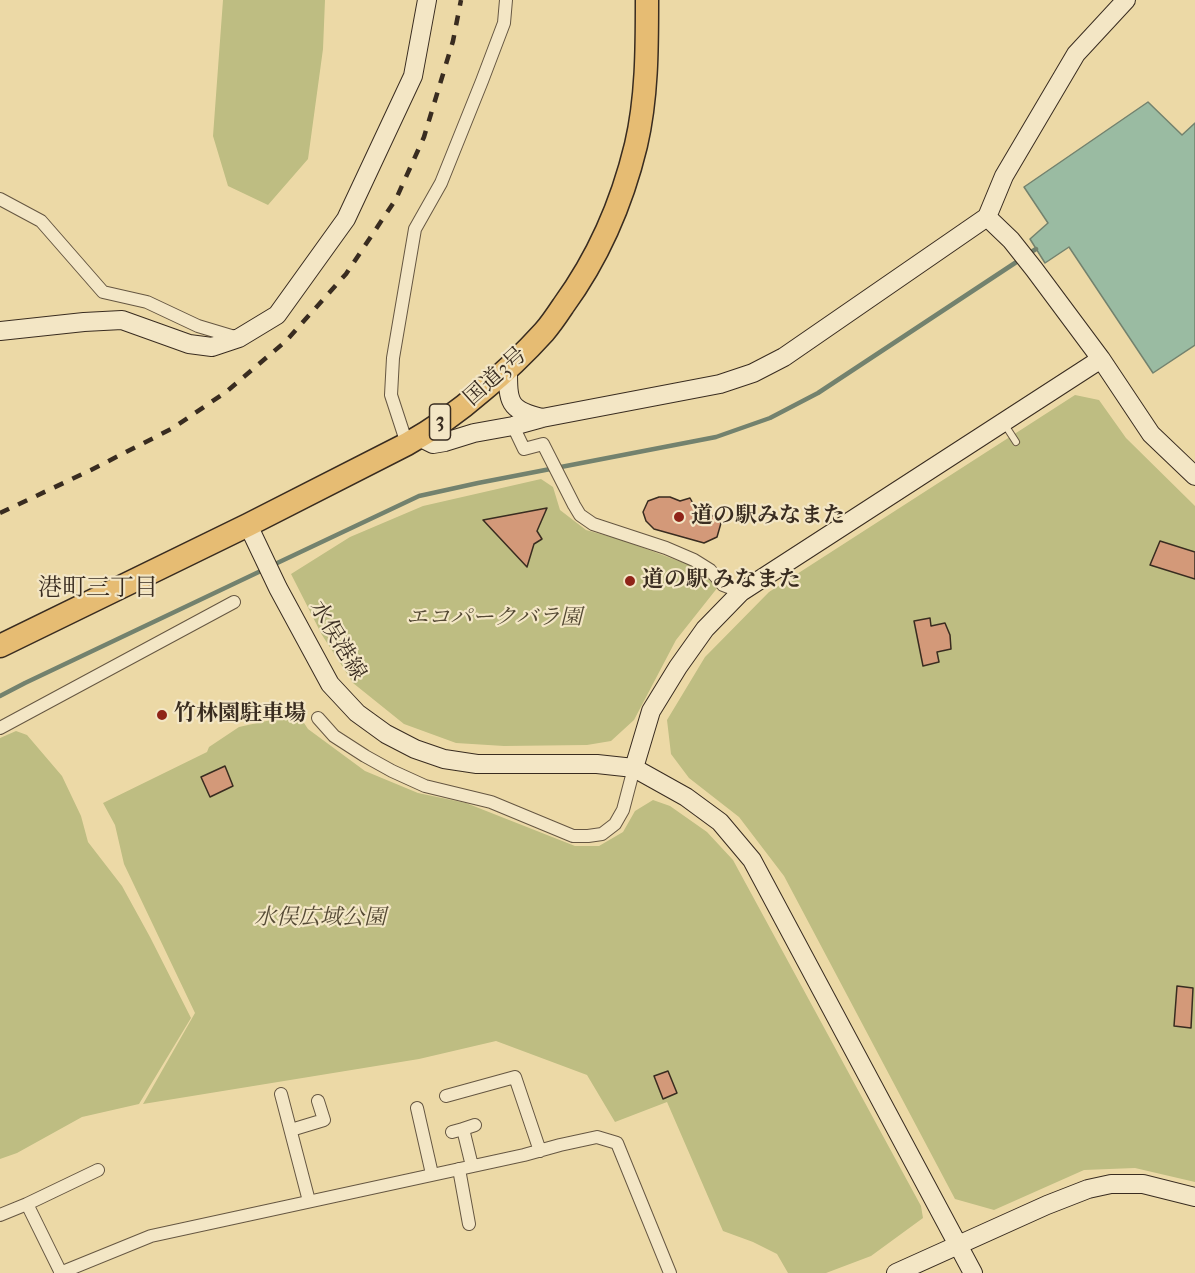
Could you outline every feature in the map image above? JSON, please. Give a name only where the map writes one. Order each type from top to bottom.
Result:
[{"type":"highway","name":"国道3号","points":[[0,645],[252,534],[413,440],[465,406],[508,369],[546,330],[576,288],[602,242],[622,194],[636,144],[644,93],[647,0]]},
{"type":"street","points":[[0,331],[122,320],[189,344],[212,347],[239,338],[277,315],[346,219],[413,76],[427,0]]},
{"type":"street","points":[[506,0],[504,22],[482,81],[441,183],[415,229],[393,358],[391,395],[413,440],[433,444],[542,418],[720,384],[753,374],[784,357],[987,217],[1004,176],[1076,54],[1126,0]]},
{"type":"street","points":[[0,199],[41,221],[103,292],[147,302],[198,326],[239,338]]},
{"type":"street","points":[[987,217],[1011,240],[1034,269],[1101,359],[1151,434],[1195,476]]},
{"type":"street","points":[[318,718],[334,736],[365,756],[425,786],[490,802],[573,836],[602,834],[615,824],[623,810],[651,711],[705,629],[741,592],[1101,359]]},
{"type":"street","points":[[508,369],[509,396],[513,406],[525,414],[542,418]]},
{"type":"street","points":[[513,426],[524,449],[543,444],[580,514],[593,524],[666,548],[694,560],[710,570],[723,585],[741,592]]},
{"type":"street","name":"水俣港線","points":[[252,534],[278,588],[330,684],[357,713],[386,734],[416,749],[444,759],[477,764],[597,764],[634,768]]},
{"type":"street","points":[[0,728],[234,602]]},
{"type":"street","points":[[634,768],[686,797],[720,822],[752,860],[973,1273]]},
{"type":"street","points":[[446,1096],[515,1077],[540,1151]]},
{"type":"street","points":[[281,1094],[309,1201]]},
{"type":"street","points":[[291,1130],[326,1125],[318,1101]]},
{"type":"street","points":[[417,1108],[432,1174]]},
{"type":"street","points":[[463,1129],[472,1166]]},
{"type":"street","points":[[27,1204],[60,1273],[150,1236],[597,1137],[617,1143],[670,1273]]},
{"type":"street","points":[[459,1169],[469,1224]]},
{"type":"street","points":[[0,1215],[98,1170]]},
{"type":"street","points":[[896,1273],[1088,1189],[1111,1184],[1143,1184],[1195,1197]]},
{"type":"lane","points":[[1003,422],[1016,442]]},
{"type":"green space","points":[[223,0],[325,0],[323,49],[308,159],[268,205],[228,186],[213,136]]},
{"type":"green space","points":[[1075,395],[1099,400],[1126,438],[1195,506],[1195,1182],[1135,1168],[1084,1170],[994,1210],[955,1199],[784,876],[739,817],[689,778],[671,754],[667,720],[705,657],[769,592]]},
{"type":"green space","name":"エコパークバラ園","points":[[541,479],[553,487],[560,510],[586,530],[622,540],[695,567],[718,587],[676,640],[634,720],[611,741],[587,745],[504,746],[456,743],[404,724],[353,683],[322,635],[291,574],[350,537],[423,506]]},
{"type":"green space","name":"水俣広域公園","points":[[298,714],[308,729],[365,771],[418,793],[466,803],[575,846],[599,846],[623,832],[635,811],[653,800],[670,806],[707,832],[733,860],[921,1206],[923,1218],[871,1256],[826,1273],[788,1273],[777,1254],[723,1231],[667,1102],[615,1122],[587,1075],[496,1041],[419,1059],[143,1104],[195,1013],[124,864],[115,825],[103,803],[207,752],[209,747],[239,727]]},
{"type":"green space","points":[[16,731],[27,735],[62,776],[81,816],[88,842],[122,886],[191,1018],[139,1104],[82,1117],[17,1153],[0,1159],[0,738]]},
{"type":"shaded area","points":[[1148,102],[1182,135],[1195,123],[1195,345],[1153,373],[1069,247],[1045,263],[1030,239],[1048,223],[1024,187]]},
{"type":"building","name":"道の駅みなまた","points":[[659,497],[670,497],[680,501],[690,498],[695,507],[709,513],[721,523],[717,537],[704,543],[654,529],[646,521],[643,512],[648,501]]},
{"type":"building","points":[[547,508],[537,531],[542,539],[534,544],[527,567],[483,520]]},
{"type":"building","points":[[1160,541],[1195,552],[1195,579],[1150,565]]},
{"type":"building","points":[[930,618],[931,626],[945,623],[950,635],[951,649],[937,652],[939,662],[923,666],[914,621]]},
{"type":"building","points":[[225,766],[233,786],[210,797],[201,777]]},
{"type":"building","points":[[1177,986],[1193,988],[1191,1028],[1174,1026]]},
{"type":"building","points":[[668,1071],[677,1093],[663,1099],[654,1076]]},
{"type":"waterway","points":[[1028,254],[1036,249]]},
{"type":"waterway","points":[[273,565],[419,496],[716,437],[770,418],[818,393],[1021,259]]},
{"type":"waterway","points":[[0,696],[265,569]]},
{"type":"railway","points":[[0,513],[173,428],[226,392],[286,341],[346,274],[396,199],[424,137],[453,41],[461,0]]},
{"type":"place","name":"道の駅みなまた","points":[[679,517]]},
{"type":"place","name":"道の駅 みなまた","points":[[630,581]]},
{"type":"place","name":"竹林園駐車場","points":[[162,715]]},
{"type":"district","name":"港町三丁目","points":[[98,589]]}]
